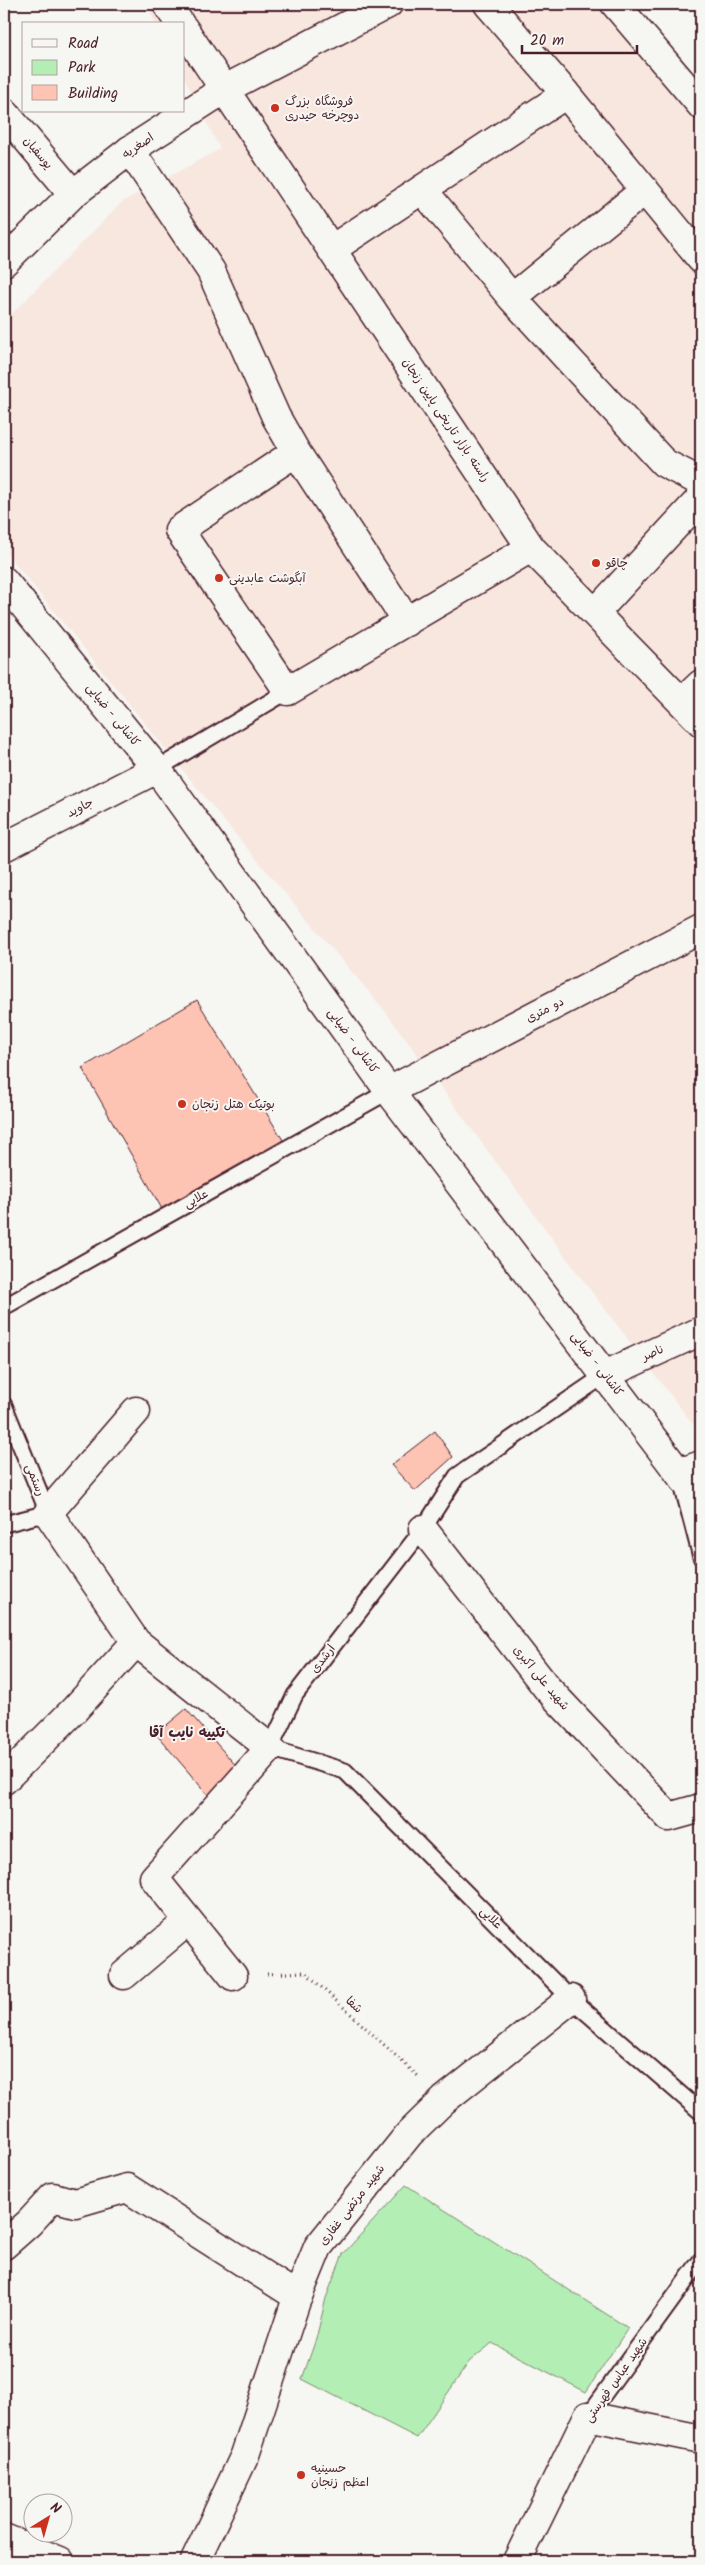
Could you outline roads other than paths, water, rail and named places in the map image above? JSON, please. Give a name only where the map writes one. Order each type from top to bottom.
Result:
[{"type":"street","points":[[167,4],[179,22]]},
{"type":"street","name":"اصغریه","points":[[4,262],[73,194],[130,150],[226,89],[388,4]]},
{"type":"street","points":[[488,4],[566,94],[701,259]]},
{"type":"street","points":[[615,4],[701,105]]},
{"type":"street","points":[[185,30],[226,89]]},
{"type":"street","name":"راسته بازار تاریخی پایین زنجان","points":[[226,89],[531,548],[701,722]]},
{"type":"street","points":[[332,249],[566,94]]},
{"type":"street","name":"یوسفیان","points":[[4,112],[73,194]]},
{"type":"street","points":[[130,150],[211,271],[276,417],[296,452],[407,622]]},
{"type":"street","points":[[422,189],[512,298],[664,463],[701,482]]},
{"type":"street","points":[[512,298],[645,190]]},
{"type":"street","points":[[296,452],[180,530],[288,691],[531,548]]},
{"type":"street","points":[[595,613],[701,498]]},
{"type":"street","name":"کاشانی - ضیایی","points":[[4,581],[157,769],[389,1091],[605,1375],[690,1469],[701,1502]]},
{"type":"street","points":[[682,702],[701,684]]},
{"type":"street","name":"جاوید","points":[[4,847],[157,769]]},
{"type":"street","name":"دو متری","points":[[389,1091],[701,929]]},
{"type":"street","name":"ناصر","points":[[605,1375],[701,1331]]},
{"type":"street","points":[[136,1411],[48,1513],[136,1642],[270,1748]]},
{"type":"street","name":"شهید علی اکبری","points":[[423,1529],[547,1688],[669,1817],[701,1808]]},
{"type":"street","points":[[4,1780],[75,1710],[136,1642]]},
{"type":"street","name":"ارشدی","points":[[234,1976],[154,1878],[270,1748]]},
{"type":"street","points":[[124,1975],[188,1921]]},
{"type":"street","name":"شهید مرتضی غفاری","points":[[194,2561],[245,2455],[298,2297],[318,2247],[409,2134],[444,2100],[571,1999]]},
{"type":"street","points":[[4,2245],[29,2223],[53,2197],[76,2203],[126,2188],[298,2297]]},
{"type":"street","points":[[588,2416],[701,2439]]},
{"type":"street","name":"شهید عباس فهرستی","points":[[516,2561],[588,2416]]},
{"type":"street","points":[[4,2538],[60,2561]]},
{"type":"lane","points":[[157,769],[288,691]]},
{"type":"lane","name":"علایی","points":[[4,1307],[389,1091]]},
{"type":"lane","name":"ارشدی","points":[[270,1748],[295,1695],[423,1529],[457,1476],[605,1375]]},
{"type":"lane","name":"رستمی","points":[[4,1405],[48,1513],[4,1524]]},
{"type":"lane","points":[[690,1469],[701,1557]]},
{"type":"lane","name":"علایی","points":[[270,1748],[345,1771],[571,1999],[701,2112]]},
{"type":"lane","name":"شهید عباس فهرستی","points":[[588,2416],[701,2260]]},
{"type":"place","name":"فروشگاه بزرگ دوچرخه حیدری","points":[[275,108]]},
{"type":"place","name":"چاقو","points":[[596,563]]},
{"type":"place","name":"آبگوشت عابدینی","points":[[219,578]]},
{"type":"place","name":"بوتیک هتل زنجان","points":[[182,1104]]},
{"type":"place","name":"حسینیه اعظم زنجان","points":[[301,2475]]},
{"type":"district","name":"تکییه نایب آقا","points":[[187,1733]]}]
